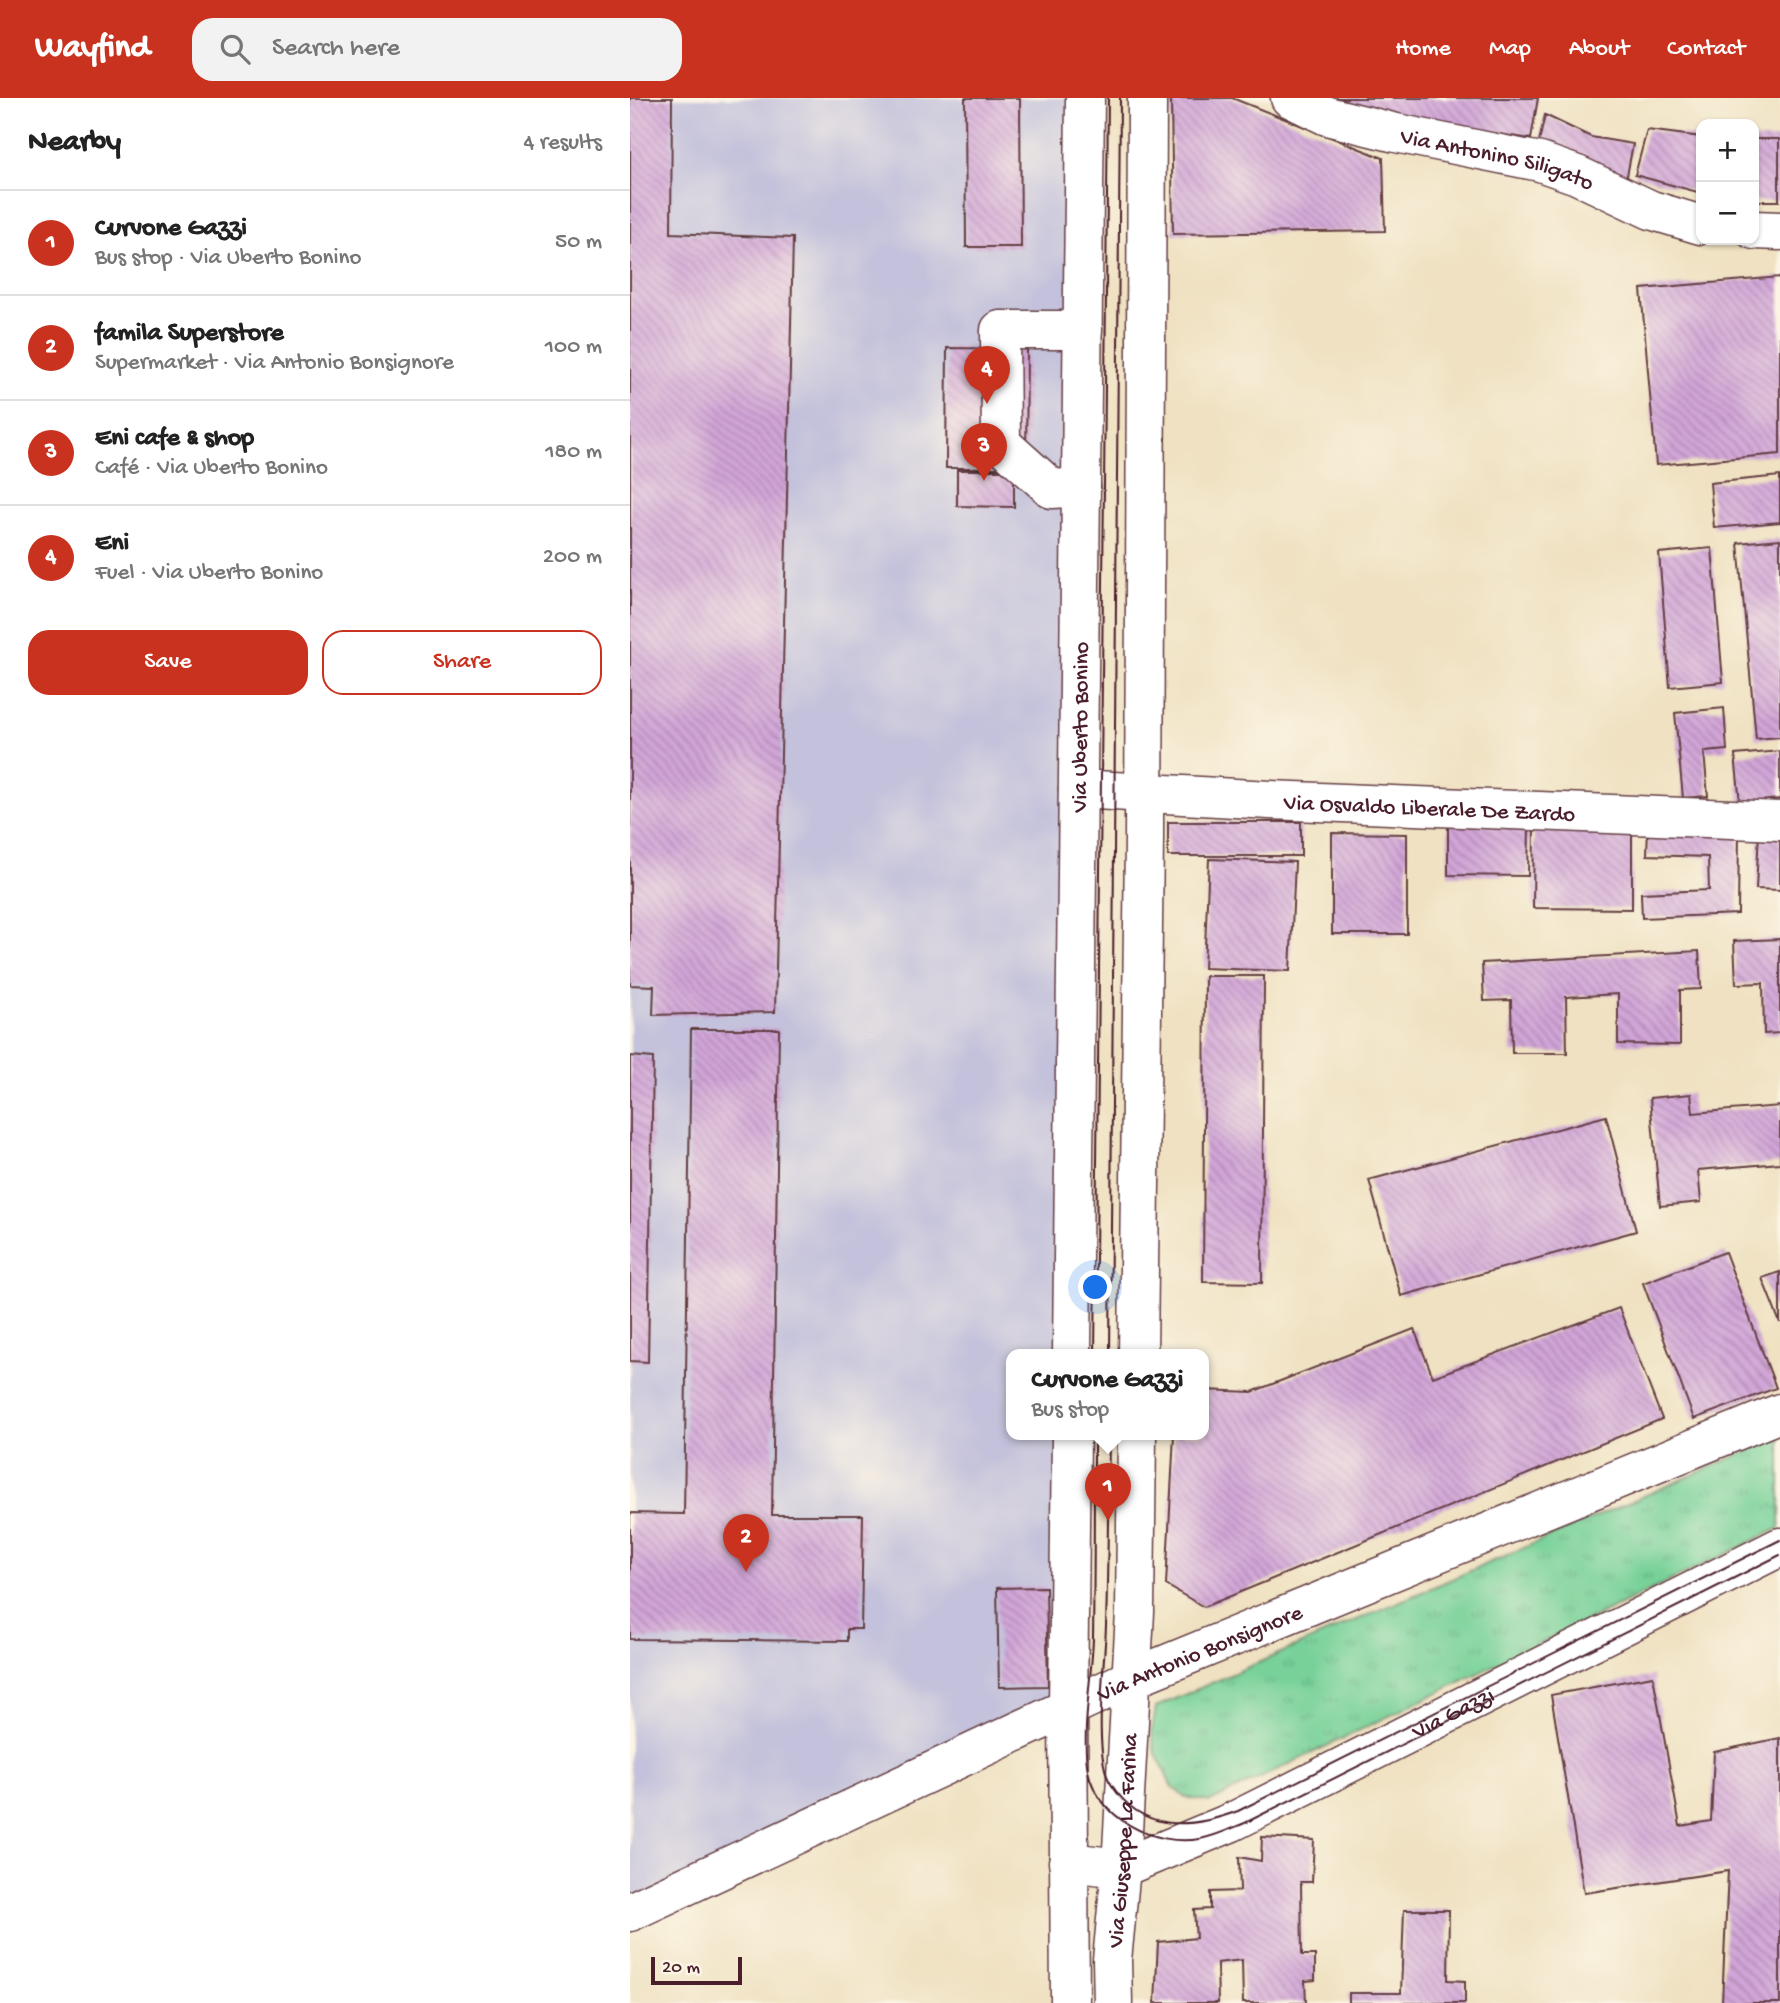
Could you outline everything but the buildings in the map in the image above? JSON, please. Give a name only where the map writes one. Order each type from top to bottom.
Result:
[{"type":"main road","name":"Via Uberto Bonino","points":[[1072,1349],[1085,98]]},
{"type":"main road","points":[[1138,1349],[1147,98]]},
{"type":"main road","name":"Via Antonino Siligato","points":[[1290,98],[1327,116],[1540,162],[1577,175],[1651,210],[1696,224]]},
{"type":"main road","points":[[1759,230],[1780,232]]},
{"type":"main road","points":[[1081,487],[1052,489],[1001,443],[1000,330],[1083,330]]},
{"type":"main road","name":"Via Osvaldo Liberale De Zardo","points":[[1078,789],[1270,800],[1780,821]]},
{"type":"main road","name":"Via Antonio Bonsignore","points":[[630,1912],[1130,1679],[1780,1413]]},
{"type":"main road","points":[[1068,1707],[1071,1440]]},
{"type":"main road","points":[[1130,1679],[1135,1612],[1137,1440]]},
{"type":"main road","name":"Via Gazzi","points":[[1121,1868],[1232,1822],[1780,1547]]},
{"type":"main road","name":"Via Giuseppe La Farina","points":[[1113,2003],[1112,1960],[1121,1868],[1130,1679]]},
{"type":"main road","name":"Via Giuseppe La Farina","points":[[1068,1707],[1070,2003]]},
{"type":"main road","points":[[1068,1863],[1121,1868]]},
{"type":"shaded area","points":[[630,98],[1092,98],[1078,1349],[1006,1349],[1006,1440],[1077,1440],[1074,1713],[630,1929]]},
{"type":"green space","points":[[1780,1437],[1780,1528],[1210,1802],[1184,1797],[1171,1785],[1154,1749],[1152,1731],[1156,1707]]},
{"type":"tram line","points":[[1095,1349],[1108,98]]},
{"type":"tram line","points":[[1110,1349],[1120,98]]},
{"type":"tram line","points":[[1094,1440],[1093,1638],[1087,1705],[1088,1771],[1103,1803],[1116,1815],[1130,1826],[1164,1838],[1200,1839],[1245,1823],[1780,1555]]},
{"type":"tram line","points":[[1109,1440],[1102,1752],[1111,1784],[1123,1800],[1152,1819],[1168,1823],[1202,1821],[1238,1811],[1780,1540]]},
{"type":"place","name":"Eni","points":[[987,404]]},
{"type":"place","name":"Eni cafe & shop","points":[[984,481]]},
{"type":"place","name":"Curvone Gazzi","points":[[1108,1521]]},
{"type":"place","name":"famila Superstore","points":[[746,1572]]}]
